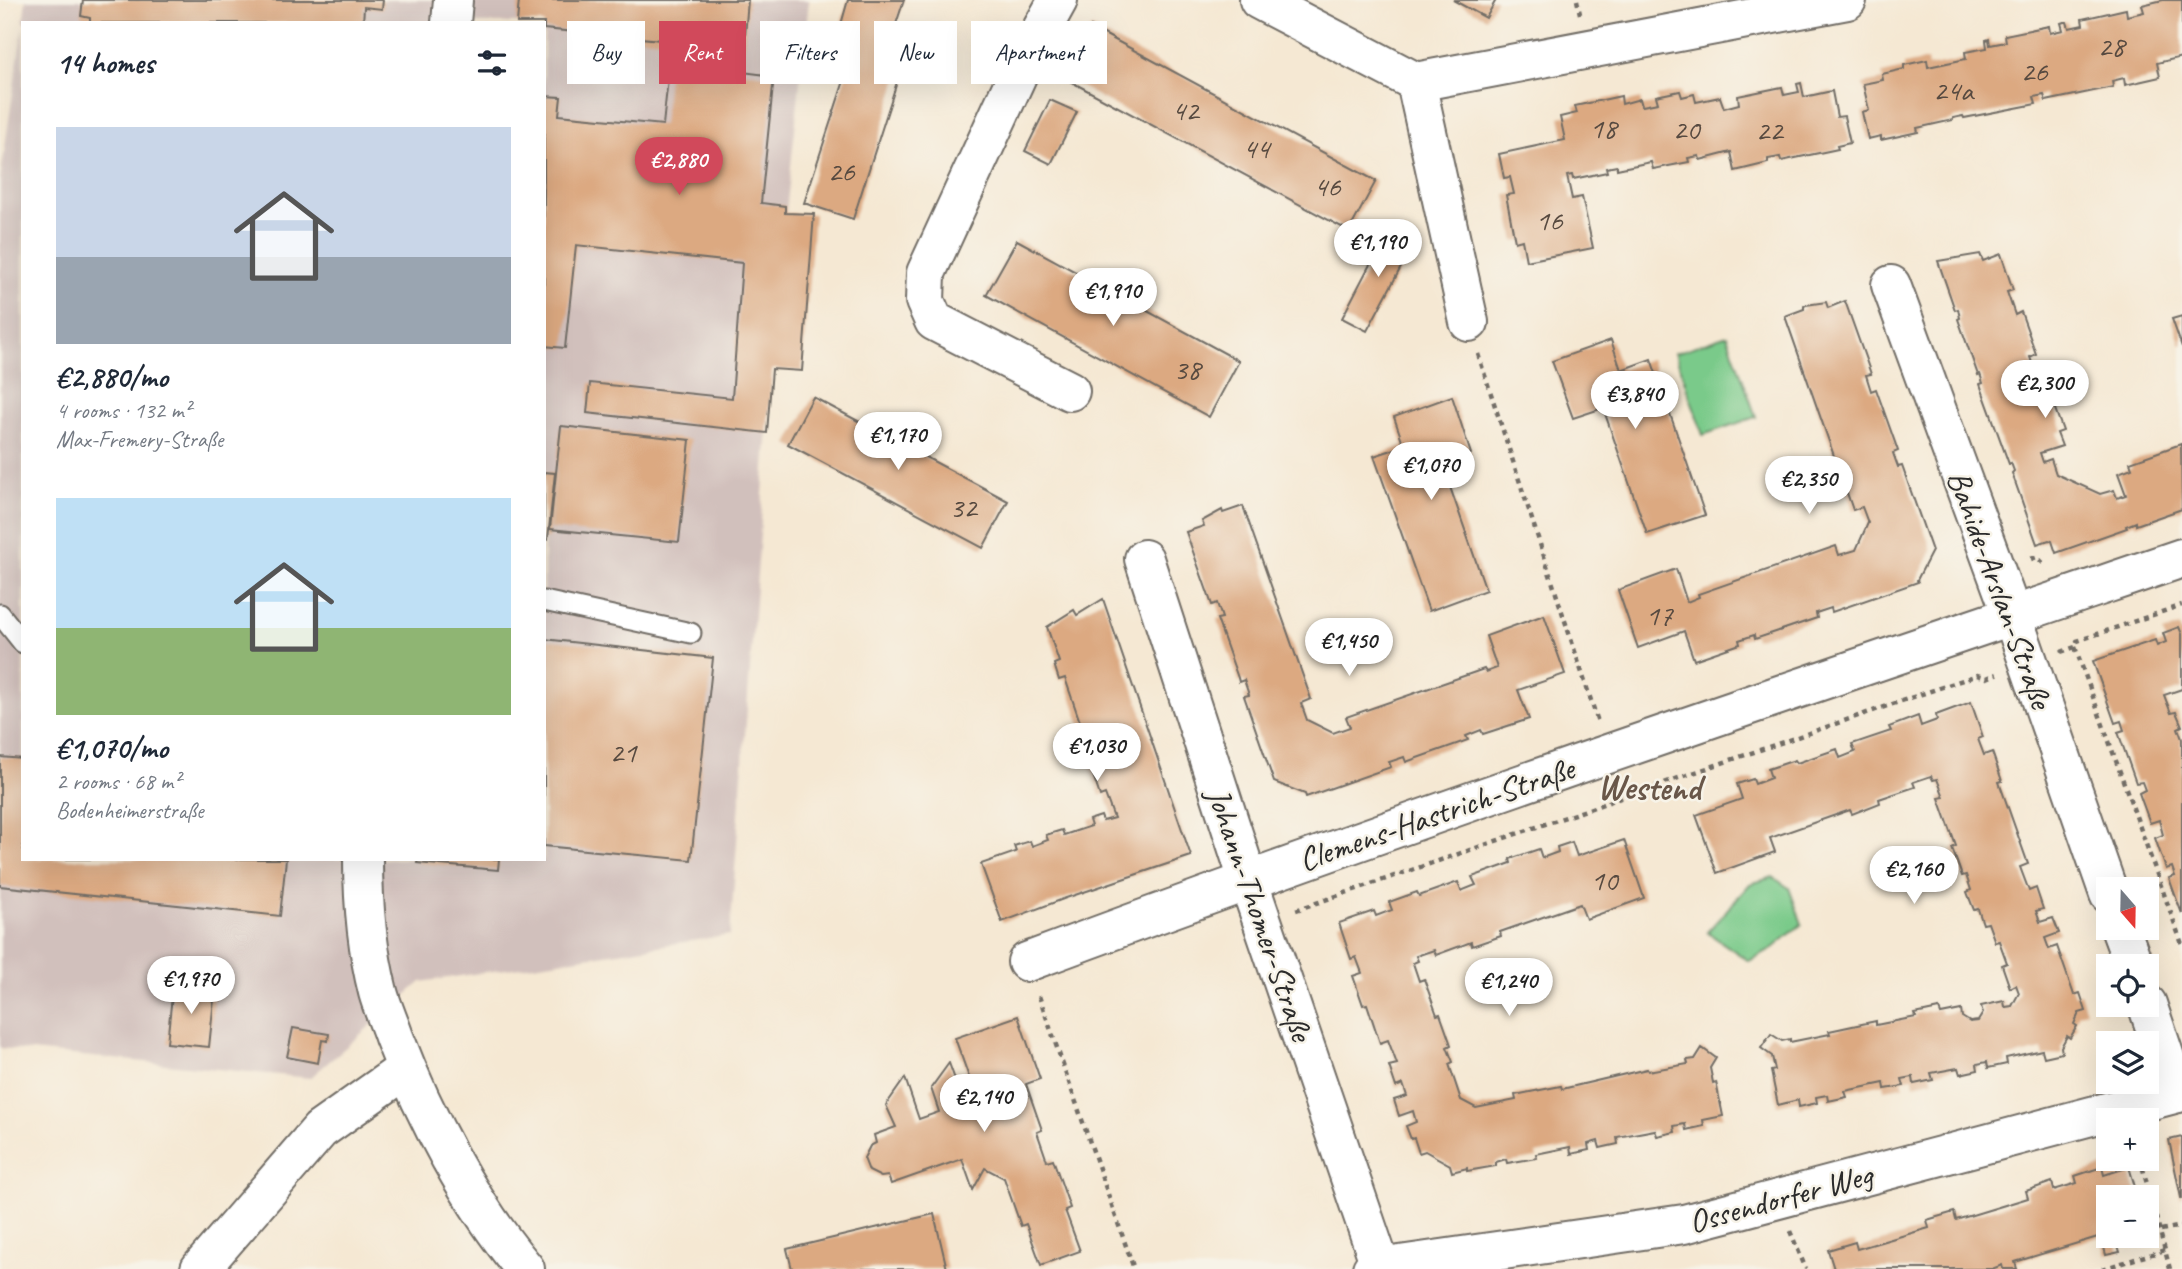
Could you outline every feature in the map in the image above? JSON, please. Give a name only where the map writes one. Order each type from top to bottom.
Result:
[{"type":"street","points":[[451,21],[453,0]]},
{"type":"street","points":[[1058,0],[1021,67],[926,273],[925,301],[934,321],[1070,391]]},
{"type":"street","points":[[1259,0],[1416,82],[1847,0]]},
{"type":"street","points":[[1416,82],[1469,322]]},
{"type":"street","name":"Bahide-Arslan-Straße","points":[[1891,285],[2012,615],[2103,877]]},
{"type":"street","name":"Clemens-Hastrich-Straße","points":[[1027,962],[1608,752],[2182,558]]},
{"type":"street","name":"Johann-Thomer-Straße","points":[[1144,559],[1248,880],[1384,1268]]},
{"type":"street","points":[[363,861],[366,933],[378,993],[406,1069],[441,1139],[499,1238],[526,1269]]},
{"type":"street","points":[[2152,1017],[2180,1093]]},
{"type":"street","points":[[200,1269],[320,1130],[406,1069]]},
{"type":"street","name":"Ossendorfer Weg","points":[[1384,1268],[1684,1224],[2180,1093]]},
{"type":"lane","points":[[546,601],[691,633]]},
{"type":"lane","points":[[0,614],[21,640]]},
{"type":"path","name":"Clemens-Hastrich-Straße","points":[[1469,322],[1608,752]]},
{"type":"path","points":[[2182,605],[2077,641],[2075,647],[2182,944]]},
{"type":"path","points":[[1263,921],[1978,675],[1987,678],[2075,647]]},
{"type":"path","points":[[1027,962],[1134,1269]]},
{"type":"path","points":[[2144,1171],[2170,1269]]},
{"type":"path","points":[[2161,1230],[2182,1226]]},
{"type":"path","points":[[2102,1269],[2165,1250]]},
{"type":"shaded area","points":[[26,0],[809,0],[807,21],[760,21],[760,84],[800,84],[780,267],[730,935],[421,982],[310,1078],[0,1048],[0,181],[21,39],[21,861],[546,861],[546,21],[23,21]]},
{"type":"green space","points":[[1727,335],[1756,417],[1703,435],[1675,353]]},
{"type":"green space","points":[[1773,877],[1789,888],[1802,924],[1773,948],[1749,961],[1707,932],[1750,884]]},
{"type":"building","points":[[83,0],[383,0],[382,9],[364,7],[363,21],[90,21],[90,18],[81,16]]},
{"type":"building","points":[[519,0],[748,0],[746,24],[746,21],[659,21],[659,40],[645,38],[645,21],[567,21],[567,31],[546,29],[546,21],[517,21]]},
{"type":"building","points":[[848,0],[904,0],[897,21],[874,21],[874,84],[896,84],[853,219],[804,203],[843,84],[860,84],[860,21],[842,21]]},
{"type":"building","points":[[1453,0],[1496,0],[1486,18]]},
{"type":"building","points":[[2163,0],[2182,0],[2182,57],[2157,63],[2160,77],[2125,85],[2124,78],[2112,81],[2113,87],[2046,101],[2044,95],[2034,97],[2036,104],[1953,118],[1917,128],[1918,132],[1881,140],[1881,136],[1868,139],[1862,112],[1869,110],[1863,84],[1883,80],[1882,74],[1927,60],[1928,67],[1966,59],[1965,52],[1987,48],[1986,40],[1989,39],[1990,45],[2006,42],[2005,35],[2049,26],[2050,33],[2063,30],[2061,23],[2064,22],[2067,22],[2069,28],[2083,25],[2082,19],[2126,9],[2127,16],[2144,12],[2142,5]]},
{"type":"building","points":[[1107,36],[1376,181],[1349,231],[1075,84],[1107,84]]},
{"type":"building","points":[[746,72],[760,74],[760,84],[773,84],[761,203],[785,206],[785,213],[814,214],[802,371],[772,369],[767,433],[587,413],[590,383],[732,398],[742,263],[576,245],[565,348],[546,346],[546,96],[561,97],[559,115],[663,125],[667,84],[746,84]]},
{"type":"building","points":[[1801,83],[1804,97],[1832,91],[1837,117],[1844,116],[1850,143],[1837,146],[1838,149],[1781,161],[1780,157],[1768,159],[1768,163],[1735,171],[1731,152],[1700,160],[1699,156],[1688,158],[1689,162],[1653,169],[1651,162],[1617,169],[1617,166],[1606,168],[1607,172],[1573,179],[1572,175],[1567,176],[1572,199],[1582,197],[1593,248],[1526,261],[1522,240],[1515,242],[1506,195],[1514,194],[1510,177],[1504,178],[1499,154],[1565,140],[1560,117],[1577,113],[1575,106],[1621,96],[1622,104],[1640,99],[1642,106],[1658,103],[1656,96],[1680,91],[1682,97],[1694,94],[1696,102],[1720,97],[1724,108],[1739,104],[1738,96],[1782,87],[1784,95],[1799,92],[1797,84]]},
{"type":"building","points":[[1050,100],[1077,112],[1051,164],[1025,151]]},
{"type":"building","points":[[1389,228],[1415,241],[1367,331],[1342,318]]},
{"type":"building","points":[[1017,240],[1239,361],[1209,417],[986,295]]},
{"type":"building","points":[[1980,254],[1983,261],[2001,254],[2013,290],[2007,292],[2015,315],[2021,312],[2036,354],[2030,357],[2037,378],[2043,376],[2063,431],[2057,433],[2062,446],[2040,453],[2043,462],[2051,459],[2056,474],[2100,494],[2114,490],[2117,498],[2126,495],[2118,473],[2132,468],[2130,462],[2181,444],[2182,509],[2136,525],[2136,522],[2126,526],[2127,528],[2056,553],[2052,541],[2037,544],[2012,473],[2014,471],[2011,463],[2009,464],[1980,384],[1983,383],[1980,374],[1978,375],[1958,319],[1958,309],[1955,310],[1938,261]]},
{"type":"building","points":[[1845,301],[1871,374],[1866,375],[1871,391],[1876,389],[1898,451],[1893,453],[1898,467],[1902,466],[1932,551],[1918,582],[1832,612],[1831,608],[1816,613],[1817,618],[1755,639],[1754,635],[1739,640],[1740,644],[1694,660],[1684,631],[1638,648],[1618,590],[1676,569],[1687,602],[1699,597],[1698,594],[1836,546],[1839,555],[1856,550],[1868,523],[1862,507],[1853,510],[1785,316],[1804,309],[1806,305],[1826,302],[1828,308]]},
{"type":"building","points":[[2182,316],[2182,347],[2172,319]]},
{"type":"building","points":[[1611,340],[1621,370],[1651,359],[1705,515],[1647,534],[1603,408],[1573,418],[1552,361]]},
{"type":"building","points":[[1452,396],[1471,454],[1442,464],[1486,590],[1429,611],[1374,456],[1404,446],[1394,417]]},
{"type":"building","points":[[813,397],[1008,501],[983,548],[788,444]]},
{"type":"building","points":[[561,426],[690,440],[679,542],[550,529]]},
{"type":"building","points":[[546,472],[555,473],[546,539]]},
{"type":"building","points":[[1243,506],[1311,699],[1301,703],[1307,720],[1333,733],[1350,727],[1346,717],[1484,669],[1486,672],[1497,668],[1486,636],[1544,615],[1565,674],[1518,690],[1529,719],[1483,734],[1481,730],[1466,736],[1468,740],[1406,762],[1404,757],[1389,762],[1391,767],[1306,797],[1305,794],[1274,782],[1244,696],[1249,695],[1244,680],[1239,682],[1217,619],[1222,618],[1217,603],[1212,605],[1186,532],[1204,526],[1202,521],[1222,510],[1223,513]]},
{"type":"building","points":[[1103,599],[1191,856],[1002,922],[981,864],[1016,852],[1014,846],[1030,841],[1032,846],[1048,840],[1046,835],[1062,830],[1064,835],[1091,826],[1089,820],[1101,816],[1103,821],[1114,818],[1105,794],[1100,796],[1089,763],[1094,761],[1088,743],[1082,745],[1077,730],[1082,728],[1065,678],[1059,680],[1054,664],[1059,662],[1047,627],[1074,610],[1077,615]]},
{"type":"building","points":[[2179,627],[2182,634],[2182,689],[2164,695],[2171,713],[2176,712],[2182,726],[2178,728],[2182,739],[2182,914],[2169,878],[2175,876],[2172,867],[2166,869],[2155,838],[2163,835],[2159,820],[2150,823],[2139,793],[2145,790],[2142,782],[2136,783],[2118,732],[2124,730],[2121,721],[2115,723],[2093,661],[2155,640],[2157,646],[2166,642],[2163,633]]},
{"type":"building","points":[[546,639],[713,658],[691,860],[546,846]]},
{"type":"building","points":[[1971,702],[1983,737],[1978,739],[1984,755],[1992,752],[2002,781],[1999,782],[2028,864],[2020,867],[2029,891],[2036,888],[2043,909],[2036,911],[2040,922],[2053,918],[2059,933],[2045,938],[2049,949],[2057,946],[2074,995],[2080,993],[2086,1011],[2079,1013],[2074,1024],[2077,1026],[2061,1047],[2062,1053],[2044,1057],[2042,1050],[2006,1058],[2007,1064],[1988,1068],[1987,1062],[1977,1064],[1978,1070],[1960,1074],[1958,1068],[1931,1073],[1933,1080],[1914,1084],[1913,1077],[1902,1079],[1904,1086],[1885,1089],[1884,1083],[1845,1091],[1847,1097],[1828,1101],[1827,1095],[1816,1097],[1817,1103],[1799,1107],[1798,1100],[1778,1105],[1771,1071],[1775,1070],[1772,1056],[1761,1048],[1771,1034],[1782,1041],[1790,1039],[1790,1042],[1876,1021],[1876,1025],[1916,1017],[1915,1014],[1939,1009],[1941,1014],[1961,1010],[1962,1017],[1970,1022],[1978,1021],[1983,1013],[1981,1006],[2004,1001],[2005,1007],[2012,1006],[2019,993],[2016,985],[2010,988],[2002,965],[2007,963],[1999,941],[1995,942],[1988,923],[1983,924],[1978,909],[1974,910],[1967,892],[1971,890],[1966,875],[1962,876],[1952,848],[1956,846],[1939,798],[1944,797],[1937,779],[1933,780],[1931,776],[1913,782],[1915,787],[1879,799],[1880,803],[1852,814],[1850,810],[1770,838],[1775,852],[1717,873],[1696,815],[1742,799],[1737,784],[1753,779],[1755,784],[1771,778],[1768,769],[1795,760],[1797,763],[1837,749],[1840,758],[1855,752],[1852,744],[1891,731],[1889,727],[1918,716],[1921,726],[1937,720],[1936,715]]},
{"type":"building","points":[[0,757],[21,759],[21,861],[286,861],[280,916],[0,886]]},
{"type":"building","points":[[1624,840],[1644,898],[1586,919],[1580,904],[1500,932],[1501,936],[1472,946],[1471,942],[1436,955],[1434,950],[1416,956],[1418,961],[1413,963],[1419,981],[1424,979],[1451,1045],[1447,1047],[1453,1062],[1449,1064],[1461,1100],[1476,1108],[1516,1100],[1515,1095],[1561,1086],[1562,1089],[1647,1069],[1648,1071],[1688,1064],[1687,1060],[1695,1059],[1702,1048],[1716,1058],[1710,1068],[1713,1083],[1716,1082],[1723,1116],[1703,1120],[1704,1126],[1686,1130],[1685,1124],[1674,1126],[1675,1132],[1657,1136],[1655,1130],[1617,1137],[1618,1144],[1600,1148],[1598,1141],[1588,1144],[1589,1150],[1571,1154],[1570,1147],[1536,1154],[1537,1158],[1507,1163],[1506,1159],[1496,1162],[1496,1166],[1467,1171],[1467,1168],[1452,1172],[1450,1165],[1425,1151],[1419,1153],[1406,1126],[1416,1122],[1413,1111],[1399,1116],[1394,1100],[1407,1096],[1403,1084],[1396,1087],[1389,1066],[1397,1064],[1388,1040],[1380,1043],[1367,1004],[1363,1005],[1353,976],[1362,973],[1356,957],[1351,959],[1339,923],[1374,911],[1376,916],[1392,910],[1389,902],[1417,892],[1419,896],[1458,882],[1461,891],[1476,885],[1472,877],[1511,863],[1510,859],[1539,849],[1542,858],[1558,852],[1557,847],[1572,842],[1577,856]]},
{"type":"building","points":[[418,861],[499,861],[498,870]]},
{"type":"building","points":[[173,986],[215,990],[209,1047],[167,1043]]},
{"type":"building","points":[[1018,1016],[1040,1079],[1026,1084],[1042,1130],[1037,1132],[1047,1161],[1053,1159],[1070,1208],[1065,1210],[1080,1251],[1041,1265],[1026,1224],[1021,1226],[1004,1178],[985,1168],[973,1190],[962,1159],[891,1184],[888,1176],[881,1177],[869,1171],[864,1158],[870,1146],[876,1143],[874,1135],[896,1127],[886,1105],[905,1078],[919,1119],[939,1112],[931,1088],[949,1063],[957,1085],[970,1080],[955,1038]]},
{"type":"building","points":[[293,1028],[329,1034],[328,1041],[322,1040],[318,1063],[287,1057]]},
{"type":"building","points":[[2182,1137],[2182,1198],[2181,1198],[2169,1140]]},
{"type":"building","points":[[2096,1169],[2103,1171],[2104,1175],[2130,1171],[2134,1185],[2096,1185],[2096,1238],[2015,1262],[2017,1269],[2003,1269],[2002,1265],[1992,1269],[1834,1269],[1828,1250],[1855,1242],[1857,1249],[1929,1228],[1927,1220],[1954,1212],[1956,1220],[2028,1198],[2026,1191],[2052,1182],[2054,1190],[2077,1183],[2075,1176]]},
{"type":"building","points":[[934,1214],[947,1269],[792,1269],[787,1249]]},
{"type":"building","points":[[2104,1248],[2119,1248],[2120,1252],[2106,1255]]},
{"type":"district","name":"Westend","points":[[1649,787]]}]
